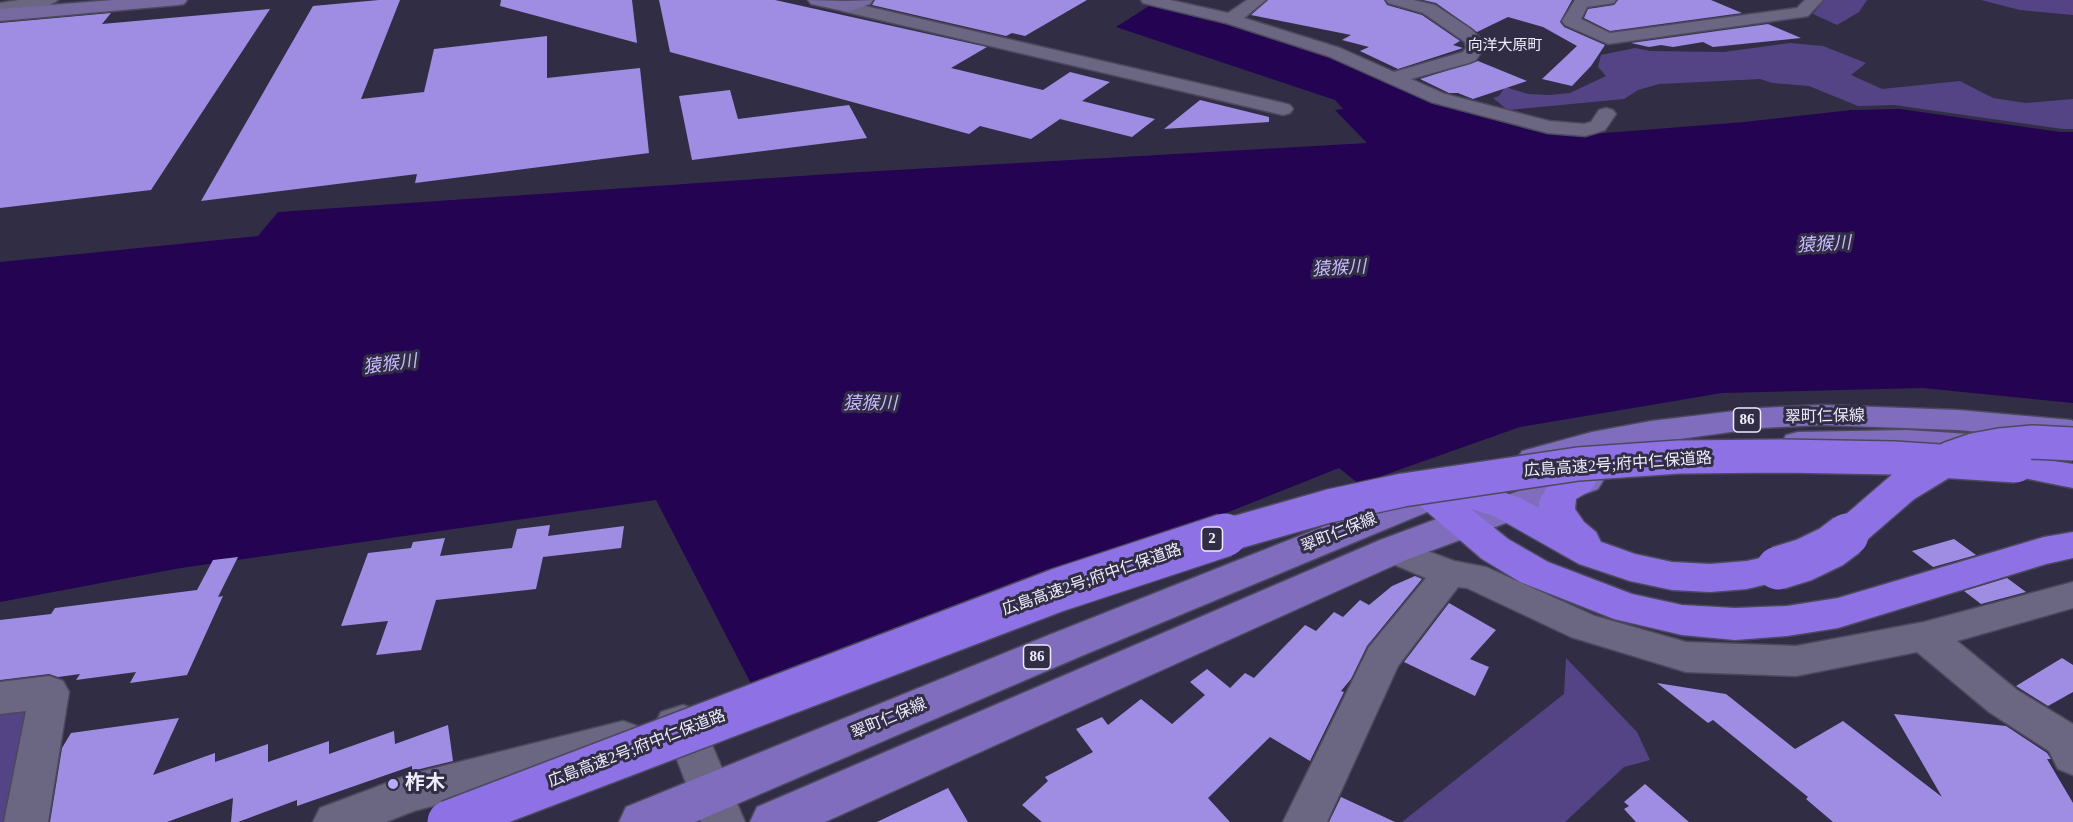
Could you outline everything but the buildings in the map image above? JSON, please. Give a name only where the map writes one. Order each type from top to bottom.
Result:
[{"type":"highway","points":[[1431,495],[1481,498],[1506,507],[1593,554],[1630,567],[1671,576],[1710,578],[1747,575],[1778,568],[1804,560],[1831,547],[1859,526],[1904,486],[1950,458],[1973,450],[2000,445],[2033,442],[2073,444]]},
{"type":"highway","name":"広島高速2号;府中仁保道路","points":[[449,822],[1058,590],[1253,526],[1403,490],[1578,464],[1679,457],[1894,458],[2016,466],[2073,474]]},
{"type":"highway","points":[[1578,482],[1563,491],[1557,501],[1557,510],[1562,520],[1585,543],[1630,567]]},
{"type":"highway","points":[[1431,495],[1495,549],[1534,572],[1628,608],[1682,620],[1735,624],[1787,621],[1838,613],[2044,551],[2073,545]]},
{"type":"main road","name":"翠町仁保線","points":[[643,822],[718,807],[1431,495],[1487,474],[1592,443],[1725,422],[1822,415],[1958,420],[2073,431]]},
{"type":"main road","name":"翠町仁保線","points":[[774,822],[1393,550],[1578,482],[1684,456],[1787,443],[1907,441],[2073,454]]},
{"type":"street","points":[[0,8],[47,0]]},
{"type":"street","points":[[0,15],[178,0]]},
{"type":"street","points":[[816,0],[856,4],[1283,109]]},
{"type":"street","points":[[1149,0],[1199,5],[1231,19],[1334,52],[1438,98],[1548,127],[1586,130],[1598,126],[1606,114]]},
{"type":"street","points":[[1231,19],[1258,0]]},
{"type":"street","points":[[1392,78],[1463,59],[1470,56],[1474,48],[1473,40],[1437,4],[1394,0]]},
{"type":"street","points":[[1608,0],[1581,3],[1571,21],[1608,39],[1802,12],[1815,0]]},
{"type":"street","points":[[1745,4],[1776,14]]},
{"type":"street","points":[[1393,550],[1449,573],[1473,576],[1584,627],[1686,657],[1796,661],[1923,636],[2073,595]]},
{"type":"street","points":[[1305,822],[1383,658],[1449,573]]},
{"type":"street","points":[[1923,636],[2003,701],[2064,739],[2073,757]]},
{"type":"street","points":[[0,698],[49,692],[26,822]]},
{"type":"street","points":[[335,822],[411,794],[683,722],[718,807]]},
{"type":"shaded area","points":[[1824,0],[1867,0],[1859,12],[1837,25],[1813,14]]},
{"type":"shaded area","points":[[1981,0],[2073,0],[2073,15],[2020,10]]},
{"type":"shaded area","points":[[1790,43],[1823,46],[1866,63],[1851,75],[1882,89],[1960,81],[1993,98],[2026,103],[2073,99],[2073,129],[1894,105],[1858,106],[1809,86],[1773,83],[1760,79],[1659,84],[1638,90],[1624,99],[1508,110],[1493,98],[1499,96],[1505,87],[1528,94],[1570,93],[1606,76],[1598,67],[1601,55],[1635,48],[1650,51],[1724,52]]},
{"type":"shaded area","points":[[1566,658],[1637,732],[1650,760],[1624,767],[1565,822],[1402,822],[1564,694]]},
{"type":"shaded area","points":[[36,703],[12,822],[0,822],[0,708]]},
{"type":"water","name":"猿猴川","points":[[1152,4],[1306,46],[1431,100],[1530,130],[1558,135],[1744,122],[1851,110],[1900,109],[2073,132],[2073,403],[1923,388],[1722,393],[1520,427],[1359,484],[1339,468],[759,699],[656,500],[181,568],[0,602],[0,262],[258,236],[278,212],[844,173],[1367,143],[1335,110],[1343,109],[1335,100],[1116,27]]},
{"type":"place","name":"柞木","points":[[393,784]]},
{"type":"district","name":"向洋大原町","points":[[1505,46]]}]
